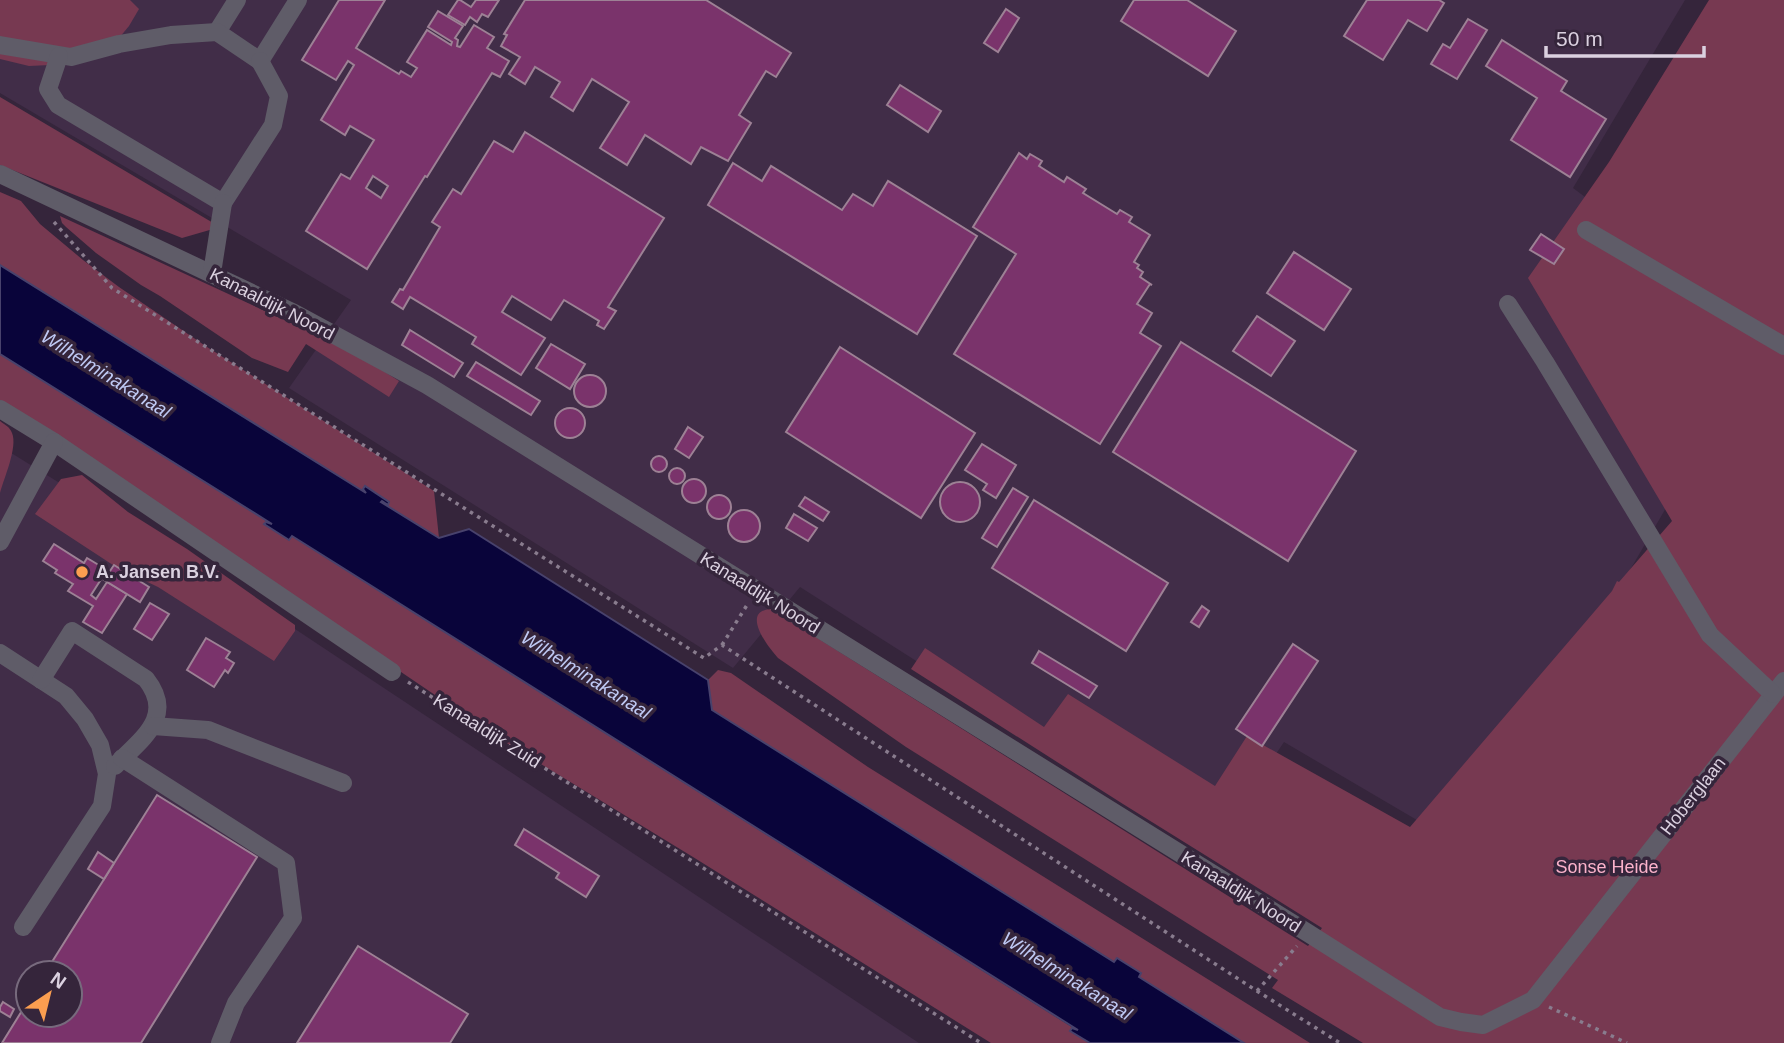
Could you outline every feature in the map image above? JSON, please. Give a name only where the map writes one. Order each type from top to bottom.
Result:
[{"type":"street","points":[[217,32],[237,0]]},
{"type":"street","points":[[261,61],[298,0]]},
{"type":"street","points":[[0,45],[71,57],[119,44],[171,35],[217,32],[261,61],[279,96],[273,125],[223,204],[212,273]]},
{"type":"street","points":[[59,55],[48,89],[58,105],[223,204]]},
{"type":"street","name":"Kanaaldijk Noord","points":[[0,174],[294,313],[428,385],[1440,1017],[1483,1025]]},
{"type":"street","points":[[1586,230],[1784,346]]},
{"type":"street","points":[[1508,304],[1710,635],[1779,687]]},
{"type":"street","points":[[0,409],[54,442],[392,672]]},
{"type":"street","points":[[0,542],[54,442]]},
{"type":"street","points":[[41,680],[72,631],[146,678],[154,689],[158,713],[153,726],[107,774]]},
{"type":"street","points":[[0,653],[65,696],[85,719],[100,745],[107,774],[102,806],[23,927]]},
{"type":"street","name":"Hoberglaan","points":[[1483,1025],[1533,1000],[1779,687]]},
{"type":"street","points":[[153,726],[208,730],[343,783]]},
{"type":"street","points":[[122,758],[286,863],[293,918],[236,1003],[220,1043]]},
{"type":"path","points":[[48,215],[112,288],[704,658],[722,645],[757,590]]},
{"type":"path","points":[[722,645],[1340,1043]]},
{"type":"path","name":"Kanaaldijk Zuid","points":[[392,672],[981,1043]]},
{"type":"path","points":[[1257,992],[1308,933]]},
{"type":"path","points":[[1533,1000],[1627,1043]]},
{"type":"shaded area","points":[[0,0],[1685,0],[1573,188],[1585,197],[1685,475],[1468,850],[1284,742],[1212,849],[800,587],[733,668],[289,388],[351,300],[0,93]]},
{"type":"shaded area","points":[[0,446],[292,627],[919,1043],[0,1043]]},
{"type":"green space","points":[[0,0],[130,0],[139,9],[119,38],[50,65],[29,66],[0,59]]},
{"type":"green space","name":"Sonse Heide","points":[[1709,0],[1784,0],[1784,1043],[1363,1043],[1272,988],[1278,980],[906,747],[778,658],[768,646],[757,622],[762,611],[771,609],[1308,946],[1322,928],[911,669],[925,648],[1044,727],[1068,694],[1215,786],[1247,736],[1410,827],[1612,591],[1617,581],[1619,582],[1672,521],[1528,278],[1609,162]]},
{"type":"green space","points":[[0,97],[220,227],[182,238],[0,165]]},
{"type":"green space","points":[[0,192],[21,201],[40,224],[119,287],[207,347],[434,491],[439,538],[0,265]]},
{"type":"green space","points":[[60,216],[306,330],[366,360],[399,381],[389,397],[306,344],[288,372],[252,358],[96,253],[62,223]]},
{"type":"green space","points":[[0,354],[272,524],[264,524],[287,533],[1078,1031],[1070,1031],[1090,1043],[991,1043],[500,739],[2,402]]},
{"type":"green space","points":[[0,421],[10,429],[13,446],[0,493]]},
{"type":"green space","points":[[82,475],[128,512],[187,549],[295,625],[295,631],[274,661],[158,587],[116,567],[35,514],[61,479]]},
{"type":"green space","points":[[718,670],[731,673],[868,767],[1310,1043],[1244,1043],[1133,973],[1141,973],[1117,958],[1118,964],[712,710],[708,680]]},
{"type":"water","name":"Wilhelminakanaal","points":[[0,265],[366,493],[363,489],[365,486],[389,502],[388,505],[381,502],[439,538],[469,529],[708,680],[712,710],[1114,962],[1117,958],[1141,973],[1139,977],[1244,1043],[1090,1043],[1070,1031],[1072,1028],[1078,1030],[292,536],[289,540],[264,524],[272,524],[0,354]]},
{"type":"building","points":[[339,0],[385,0],[356,48],[399,74],[401,71],[411,77],[417,68],[407,62],[427,30],[451,45],[452,42],[428,27],[438,11],[463,26],[455,38],[458,40],[457,46],[460,47],[474,25],[494,37],[487,48],[509,61],[500,77],[492,73],[367,269],[306,231],[341,174],[350,179],[374,140],[350,126],[345,135],[321,120],[354,65],[348,61],[336,80],[302,60]],"holes":[[[373,176],[388,186],[381,198],[366,188]]]},
{"type":"building","points":[[458,0],[471,7],[476,0],[499,0],[488,17],[482,14],[477,22],[470,17],[465,25],[448,15]]},
{"type":"building","points":[[525,0],[706,0],[791,53],[776,77],[766,71],[739,115],[751,123],[728,161],[701,147],[691,164],[645,135],[627,165],[600,148],[629,102],[592,79],[573,111],[551,97],[560,82],[535,67],[525,84],[509,74],[520,57],[501,46],[507,35],[504,34]]},
{"type":"building","points":[[1134,0],[1187,0],[1236,31],[1208,76],[1121,21]]},
{"type":"building","points":[[1367,0],[1439,0],[1444,3],[1427,31],[1408,20],[1383,60],[1344,36]]},
{"type":"building","points":[[1006,9],[1019,18],[998,52],[984,43]]},
{"type":"building","points":[[1468,19],[1487,30],[1457,79],[1431,64],[1443,44],[1450,48]]},
{"type":"building","points":[[1502,40],[1567,81],[1561,91],[1606,119],[1570,177],[1511,140],[1537,98],[1486,66]]},
{"type":"building","points":[[900,85],[941,111],[928,132],[887,105]]},
{"type":"building","points":[[525,132],[664,218],[608,307],[616,311],[604,329],[597,325],[599,321],[564,300],[551,320],[512,296],[502,312],[545,338],[521,375],[472,344],[476,337],[410,297],[403,309],[392,302],[400,289],[403,290],[440,227],[432,222],[453,189],[461,194],[494,141],[513,152]]},
{"type":"building","points":[[1019,153],[1027,159],[1030,154],[1042,161],[1039,166],[1064,182],[1067,177],[1086,189],[1083,193],[1117,214],[1120,210],[1132,217],[1129,222],[1150,235],[1134,262],[1143,272],[1140,277],[1152,285],[1150,284],[1137,304],[1152,313],[1140,333],[1161,346],[1100,444],[954,354],[1016,254],[973,227]]},
{"type":"building","points":[[733,163],[762,181],[771,166],[842,210],[853,194],[873,206],[888,181],[977,236],[917,334],[708,205]]},
{"type":"building","points":[[1541,234],[1564,249],[1554,264],[1530,250]]},
{"type":"building","points":[[1294,252],[1351,289],[1324,330],[1267,293]]},
{"type":"building","points":[[1257,316],[1295,341],[1271,376],[1233,351]]},
{"type":"building","points":[[410,330],[463,363],[454,377],[402,345]]},
{"type":"building","points":[[1181,342],[1356,451],[1288,561],[1113,452]]},
{"type":"building","points":[[551,344],[585,364],[570,389],[536,368]]},
{"type":"building","points":[[840,347],[975,433],[921,518],[786,432]]},
{"type":"building","points":[[476,362],[540,401],[531,415],[467,376]]},
{"type":"building","points":[[590,375],[601,380],[606,391],[601,402],[590,407],[579,402],[574,391],[579,380]]},
{"type":"building","points":[[570,408],[581,412],[585,423],[581,434],[570,438],[559,434],[555,423],[559,412]]},
{"type":"building","points":[[688,427],[703,437],[689,458],[675,449]]},
{"type":"building","points":[[982,444],[1016,465],[996,498],[983,490],[987,484],[965,470]]},
{"type":"building","points":[[656,456],[662,456],[667,464],[665,470],[656,472],[651,467],[651,461]]},
{"type":"building","points":[[674,468],[680,468],[685,476],[683,482],[674,484],[669,479],[669,473]]},
{"type":"building","points":[[694,479],[705,486],[706,491],[699,502],[694,503],[683,496],[682,491],[689,480]]},
{"type":"building","points":[[960,482],[968,483],[974,488],[979,494],[979,510],[974,516],[968,521],[960,522],[952,521],[946,516],[941,510],[940,502],[941,494],[946,488],[952,483]]},
{"type":"building","points":[[1013,488],[1028,497],[997,547],[982,538]]},
{"type":"building","points":[[719,495],[730,502],[731,507],[724,518],[719,519],[708,512],[707,507],[714,496]]},
{"type":"building","points":[[805,497],[829,512],[823,521],[799,506]]},
{"type":"building","points":[[1034,500],[1168,583],[1126,651],[992,568]]},
{"type":"building","points":[[744,510],[755,515],[760,526],[755,537],[744,542],[733,537],[728,526],[733,515]]},
{"type":"building","points":[[794,514],[817,528],[808,541],[786,528]]},
{"type":"building","points":[[54,544],[84,563],[87,558],[107,570],[91,595],[96,599],[107,582],[127,594],[102,633],[83,622],[93,606],[68,591],[73,584],[55,573],[57,570],[43,561]]},
{"type":"building","points":[[114,565],[149,587],[140,602],[104,580]]},
{"type":"building","points":[[150,603],[169,614],[152,640],[134,629]]},
{"type":"building","points":[[1202,606],[1209,611],[1199,627],[1191,622]]},
{"type":"building","points":[[206,638],[230,652],[226,658],[234,663],[228,673],[225,670],[214,687],[187,670]]},
{"type":"building","points":[[1293,644],[1318,661],[1262,746],[1236,729]]},
{"type":"building","points":[[1039,651],[1097,686],[1089,698],[1032,663]]},
{"type":"building","points":[[157,795],[257,857],[141,1043],[2,1043],[14,1024],[14,1029],[84,1029],[84,959],[54,959]]},
{"type":"building","points":[[524,829],[599,876],[586,897],[556,878],[559,873],[515,845]]},
{"type":"building","points":[[98,852],[114,863],[104,879],[88,869]]},
{"type":"building","points":[[358,946],[468,1014],[450,1043],[297,1043]]},
{"type":"building","points":[[3,1002],[14,1009],[10,1017],[0,1011]]},
{"type":"place","name":"A. Jansen B.V.","points":[[82,572]]}]
